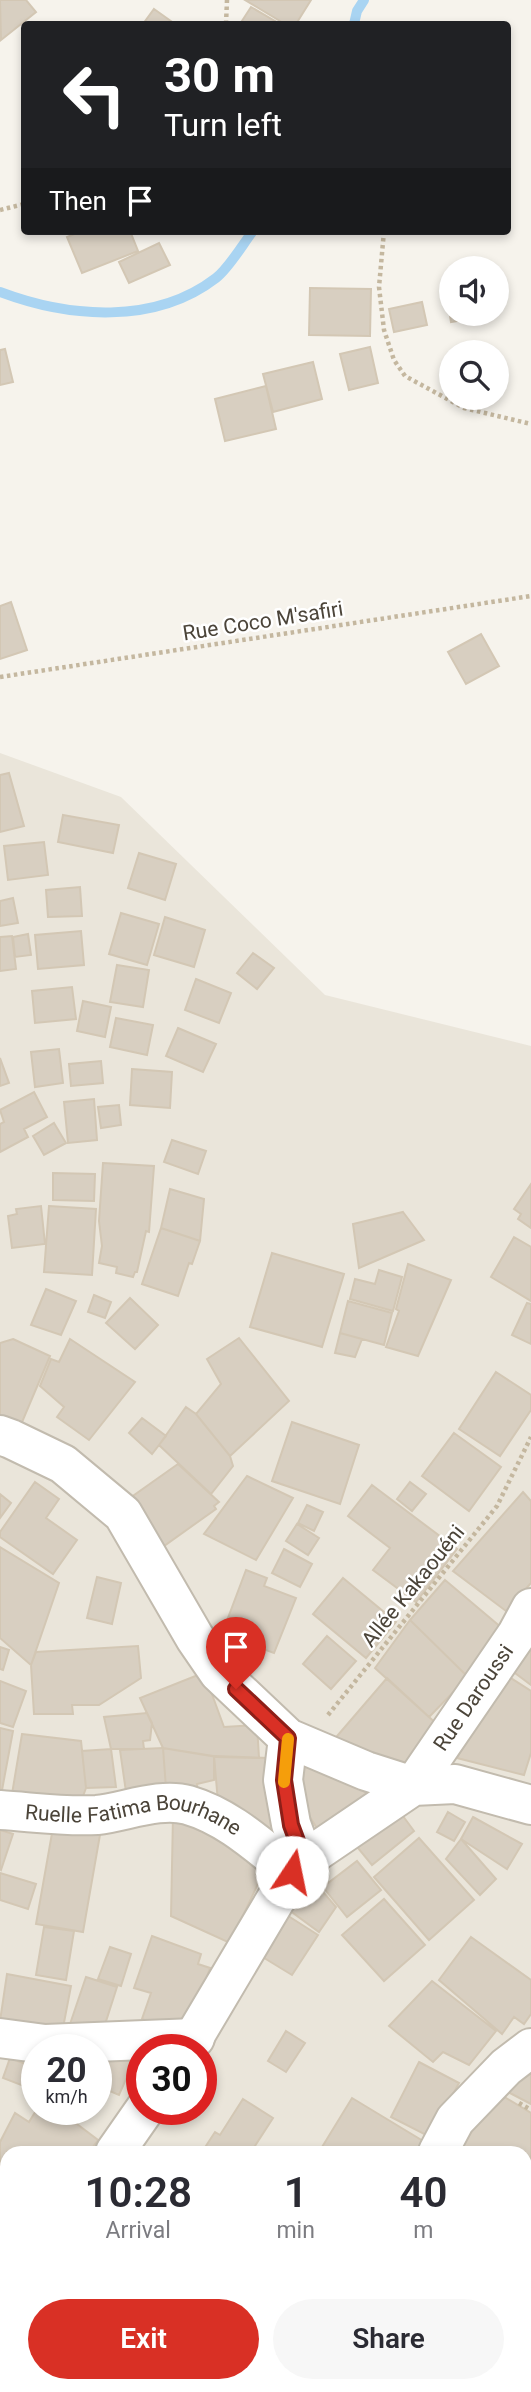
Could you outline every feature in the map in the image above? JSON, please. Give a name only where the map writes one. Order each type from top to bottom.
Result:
[{"type":"street","points":[[0,1435],[63,1464],[123,1514],[195,1638],[219,1673],[297,1742],[366,1771],[413,1786],[455,1784],[531,1805]]},
{"type":"street","name":"Rue Daroussi","points":[[413,1786],[517,1634],[531,1608]]},
{"type":"street","points":[[297,1742],[284,1780],[298,1866]]},
{"type":"street","points":[[197,2034],[298,1866],[413,1786]]},
{"type":"street","name":"Ruelle Fatima Bourhane","points":[[0,1811],[71,1816],[101,1814],[144,1805],[186,1805],[231,1824],[298,1866]]},
{"type":"street","points":[[0,2038],[45,2044],[126,2044]]},
{"type":"street","points":[[441,2146],[455,2120],[506,2067],[531,2048]]},
{"type":"street","points":[[119,2146],[134,2125]]},
{"type":"path","points":[[226,21],[227,0]]},
{"type":"path","points":[[0,210],[21,205]]},
{"type":"path","points":[[384,235],[379,286],[384,330],[394,360],[405,376],[464,408],[531,424]]},
{"type":"path","name":"Rue Coco M'safiri","points":[[0,677],[531,596]]},
{"type":"path","name":"Allée Kakaouéni","points":[[297,1742],[497,1506],[531,1437]]},
{"type":"shaded area","points":[[0,753],[121,797],[325,995],[531,1046],[531,2146],[0,2146]]},
{"type":"building","points":[[0,0],[26,0],[36,12],[21,21],[21,24],[1,40]]},
{"type":"building","points":[[245,0],[311,0],[298,21],[280,21]]},
{"type":"building","points":[[251,7],[275,21],[242,21]]},
{"type":"building","points":[[154,9],[171,21],[145,21]]},
{"type":"building","points":[[132,235],[138,251],[82,273],[67,237]]},
{"type":"building","points":[[159,243],[170,265],[129,283],[119,262]]},
{"type":"building","points":[[310,288],[371,289],[370,336],[309,335]]},
{"type":"building","points":[[422,302],[427,325],[394,332],[389,309]]},
{"type":"building","points":[[370,347],[378,383],[349,390],[340,354]]},
{"type":"building","points":[[5,349],[13,382],[0,385],[0,350]]},
{"type":"building","points":[[313,362],[322,399],[273,412],[263,374]]},
{"type":"building","points":[[266,386],[276,429],[225,441],[215,399]]},
{"type":"building","points":[[11,602],[27,650],[0,659],[0,606]]},
{"type":"building","points":[[481,634],[499,666],[466,684],[448,652]]},
{"type":"building","points":[[9,773],[24,826],[0,832],[0,775]]},
{"type":"building","points":[[63,815],[119,825],[113,853],[58,842]]},
{"type":"building","points":[[44,842],[48,875],[8,880],[4,846]]},
{"type":"building","points":[[139,853],[176,864],[165,900],[128,888]]},
{"type":"building","points":[[80,887],[82,916],[48,917],[46,890]]},
{"type":"building","points":[[13,898],[18,923],[0,926],[0,901]]},
{"type":"building","points":[[121,913],[159,924],[147,965],[109,954]]},
{"type":"building","points":[[165,917],[205,930],[194,967],[154,955]]},
{"type":"building","points":[[81,931],[84,965],[38,969],[35,935]]},
{"type":"building","points":[[28,934],[31,955],[15,957],[13,937]]},
{"type":"building","points":[[12,936],[16,969],[0,971],[0,937]]},
{"type":"building","points":[[253,953],[274,968],[257,989],[237,973]]},
{"type":"building","points":[[117,965],[149,970],[143,1007],[110,1002]]},
{"type":"building","points":[[196,979],[231,993],[219,1023],[185,1010]]},
{"type":"building","points":[[72,987],[76,1019],[35,1023],[32,991]]},
{"type":"building","points":[[83,1001],[111,1007],[105,1037],[77,1031]]},
{"type":"building","points":[[116,1018],[153,1025],[147,1055],[110,1047]]},
{"type":"building","points":[[178,1028],[216,1044],[203,1072],[166,1056]]},
{"type":"building","points":[[59,1049],[63,1083],[35,1087],[31,1052]]},
{"type":"building","points":[[0,1058],[9,1083],[0,1086]]},
{"type":"building","points":[[101,1061],[103,1083],[71,1086],[69,1064]]},
{"type":"building","points":[[132,1069],[172,1072],[170,1108],[130,1105]]},
{"type":"building","points":[[34,1092],[47,1117],[24,1129],[28,1137],[0,1152],[0,1124],[4,1122],[0,1110]]},
{"type":"building","points":[[94,1099],[97,1140],[68,1143],[64,1102]]},
{"type":"building","points":[[119,1105],[121,1125],[101,1128],[98,1107]]},
{"type":"building","points":[[54,1123],[66,1143],[44,1155],[33,1136]]},
{"type":"building","points":[[172,1140],[206,1151],[198,1174],[164,1162]]},
{"type":"building","points":[[103,1163],[154,1166],[149,1232],[146,1231],[137,1272],[133,1277],[116,1273],[117,1267],[99,1263],[102,1246],[99,1221]]},
{"type":"building","points":[[53,1173],[95,1174],[94,1201],[53,1200]]},
{"type":"building","points":[[531,1184],[531,1228],[518,1219],[521,1214],[514,1209]]},
{"type":"building","points":[[170,1189],[204,1199],[200,1241],[161,1228]]},
{"type":"building","points":[[41,1206],[45,1244],[12,1248],[8,1216],[17,1214],[16,1209]]},
{"type":"building","points":[[49,1206],[96,1209],[92,1275],[44,1272]]},
{"type":"building","points":[[403,1212],[424,1240],[359,1268],[353,1224]]},
{"type":"building","points":[[161,1228],[200,1241],[178,1296],[142,1284]]},
{"type":"building","points":[[514,1237],[531,1247],[531,1301],[491,1277]]},
{"type":"building","points":[[272,1253],[344,1274],[322,1347],[250,1327]]},
{"type":"building","points":[[408,1264],[451,1280],[418,1356],[386,1347],[399,1311],[396,1309]]},
{"type":"building","points":[[379,1270],[402,1277],[393,1311],[350,1299],[355,1279],[375,1284]]},
{"type":"building","points":[[46,1289],[76,1301],[61,1335],[31,1325]]},
{"type":"building","points":[[94,1295],[111,1302],[105,1318],[88,1312]]},
{"type":"building","points":[[130,1298],[158,1325],[135,1349],[106,1323]]},
{"type":"building","points":[[348,1301],[392,1313],[384,1345],[340,1333]]},
{"type":"building","points":[[527,1303],[531,1304],[531,1344],[512,1335]]},
{"type":"building","points":[[340,1333],[362,1339],[355,1357],[335,1353]]},
{"type":"building","points":[[239,1338],[289,1401],[230,1456],[196,1414],[221,1384],[207,1359]]},
{"type":"building","points":[[13,1339],[50,1356],[20,1427],[0,1418],[0,1343]]},
{"type":"building","points":[[70,1339],[135,1382],[89,1440],[57,1417],[64,1407],[40,1386],[51,1359],[59,1362]]},
{"type":"building","points":[[496,1372],[531,1395],[531,1410],[500,1456],[459,1429]]},
{"type":"building","points":[[186,1407],[196,1414],[230,1456],[233,1466],[211,1494],[159,1445]]},
{"type":"building","points":[[142,1418],[166,1436],[152,1454],[129,1433]]},
{"type":"building","points":[[292,1422],[359,1445],[340,1504],[272,1481]]},
{"type":"building","points":[[454,1433],[501,1467],[469,1511],[422,1476]]},
{"type":"building","points":[[178,1464],[219,1502],[214,1506],[216,1509],[164,1546],[130,1498]]},
{"type":"building","points":[[247,1476],[293,1498],[256,1560],[204,1534]]},
{"type":"building","points":[[35,1482],[59,1499],[46,1518],[77,1540],[53,1574],[0,1537],[0,1532]]},
{"type":"building","points":[[410,1482],[426,1494],[412,1511],[397,1499]]},
{"type":"building","points":[[372,1485],[457,1549],[416,1602],[373,1570],[390,1548],[348,1516]]},
{"type":"building","points":[[523,1492],[531,1501],[531,1583],[506,1611],[453,1571]]},
{"type":"building","points":[[0,1494],[11,1503],[0,1518]]},
{"type":"building","points":[[307,1505],[323,1512],[314,1531],[298,1523]]},
{"type":"building","points":[[297,1524],[319,1538],[308,1555],[286,1541]]},
{"type":"building","points":[[0,1547],[59,1583],[31,1665],[0,1638]]},
{"type":"building","points":[[284,1549],[312,1564],[300,1587],[272,1573]]},
{"type":"building","points":[[246,1570],[267,1578],[264,1586],[296,1598],[274,1653],[222,1634]]},
{"type":"building","points":[[97,1577],[121,1583],[112,1624],[87,1618]]},
{"type":"building","points":[[343,1578],[396,1622],[366,1658],[313,1614]]},
{"type":"building","points":[[445,1580],[509,1634],[468,1677],[410,1620]]},
{"type":"building","points":[[410,1620],[468,1677],[429,1717],[375,1668]]},
{"type":"building","points":[[327,1636],[356,1661],[331,1689],[303,1664]]},
{"type":"building","points":[[531,1644],[531,1685],[511,1670]]},
{"type":"building","points":[[138,1646],[141,1678],[99,1705],[72,1705],[73,1714],[34,1714],[31,1665],[36,1652]]},
{"type":"building","points":[[0,1647],[9,1650],[3,1670],[0,1669]]},
{"type":"building","points":[[198,1675],[210,1689],[224,1727],[257,1725],[259,1758],[217,1757],[163,1748],[140,1698]]},
{"type":"building","points":[[506,1675],[531,1691],[531,1753],[524,1775],[457,1758],[480,1707]]},
{"type":"building","points":[[387,1678],[441,1728],[400,1773],[332,1742]]},
{"type":"building","points":[[0,1681],[26,1691],[13,1727],[0,1723]]},
{"type":"building","points":[[147,1713],[152,1723],[150,1740],[143,1741],[144,1749],[111,1749],[104,1717]]},
{"type":"building","points":[[0,1728],[13,1731],[0,1801]]},
{"type":"building","points":[[22,1734],[81,1741],[86,1788],[78,1810],[11,1800]]},
{"type":"building","points":[[163,1748],[214,1756],[214,1780],[197,1784],[198,1795],[166,1788]]},
{"type":"building","points":[[163,1748],[166,1788],[126,1792],[120,1750]]},
{"type":"building","points":[[111,1749],[116,1787],[86,1788],[82,1751]]},
{"type":"building","points":[[214,1756],[268,1758],[276,1810],[270,1840],[218,1802]]},
{"type":"building","points":[[301,1765],[337,1770],[371,1797],[320,1833],[293,1790]]},
{"type":"building","points":[[397,1808],[414,1831],[372,1865],[353,1842]]},
{"type":"building","points":[[448,1812],[465,1822],[454,1841],[437,1832]]},
{"type":"building","points":[[173,1816],[225,1836],[265,1869],[230,1943],[171,1916]]},
{"type":"building","points":[[473,1817],[522,1844],[507,1869],[461,1839]]},
{"type":"building","points":[[54,1822],[101,1829],[83,1932],[36,1924]]},
{"type":"building","points":[[0,1830],[13,1834],[1,1870],[0,1869]]},
{"type":"building","points":[[419,1838],[474,1900],[429,1940],[374,1877]]},
{"type":"building","points":[[461,1839],[496,1879],[480,1895],[446,1859]]},
{"type":"building","points":[[357,1861],[381,1890],[347,1917],[323,1887]]},
{"type":"building","points":[[0,1873],[36,1884],[28,1909],[0,1900]]},
{"type":"building","points":[[312,1879],[336,1907],[319,1932],[285,1907]]},
{"type":"building","points":[[384,1899],[425,1945],[384,1981],[342,1935]]},
{"type":"building","points":[[282,1912],[318,1935],[292,1975],[256,1953]]},
{"type":"building","points":[[44,1927],[74,1931],[66,1980],[36,1975]]},
{"type":"building","points":[[152,1936],[201,1954],[198,1964],[210,1968],[187,2034],[142,2019],[151,1993],[134,1988]]},
{"type":"building","points":[[471,1937],[531,1980],[531,2014],[524,2024],[514,2017],[502,2034],[439,1980]]},
{"type":"building","points":[[110,1947],[131,1954],[121,1986],[98,1979]]},
{"type":"building","points":[[7,1974],[71,1986],[62,2033],[0,2021]]},
{"type":"building","points":[[86,1977],[117,1987],[102,2034],[91,2034],[69,2027]]},
{"type":"building","points":[[432,1981],[496,2031],[469,2065],[443,2052],[433,2062],[389,2026]]},
{"type":"building","points":[[286,2031],[305,2043],[286,2072],[268,2061]]},
{"type":"building","points":[[112,2051],[126,2057],[126,2079],[119,2095],[112,2092]]},
{"type":"building","points":[[10,2058],[21,2062],[21,2085],[3,2078]]},
{"type":"building","points":[[419,2062],[459,2083],[430,2137],[391,2117]]},
{"type":"building","points":[[531,2064],[531,2104],[508,2092]]},
{"type":"building","points":[[496,2092],[531,2113],[531,2146],[463,2146]]},
{"type":"building","points":[[352,2098],[428,2144],[426,2146],[323,2146]]},
{"type":"building","points":[[243,2099],[273,2118],[255,2146],[206,2146],[215,2132],[220,2135]]},
{"type":"building","points":[[15,2113],[21,2117],[21,2125],[78,2125],[98,2140],[94,2146],[0,2146]]},
{"type":"waterway","points":[[355,21],[364,0]]},
{"type":"waterway","points":[[0,292],[27,301],[83,311],[139,310],[166,304],[192,293],[221,274],[250,235]]},
{"type":"slow traffic","points":[[284,1782],[288,1739]]},
{"type":"route","points":[[236,1689],[288,1738],[284,1780],[291,1825],[304,1860],[292,1872]]}]
